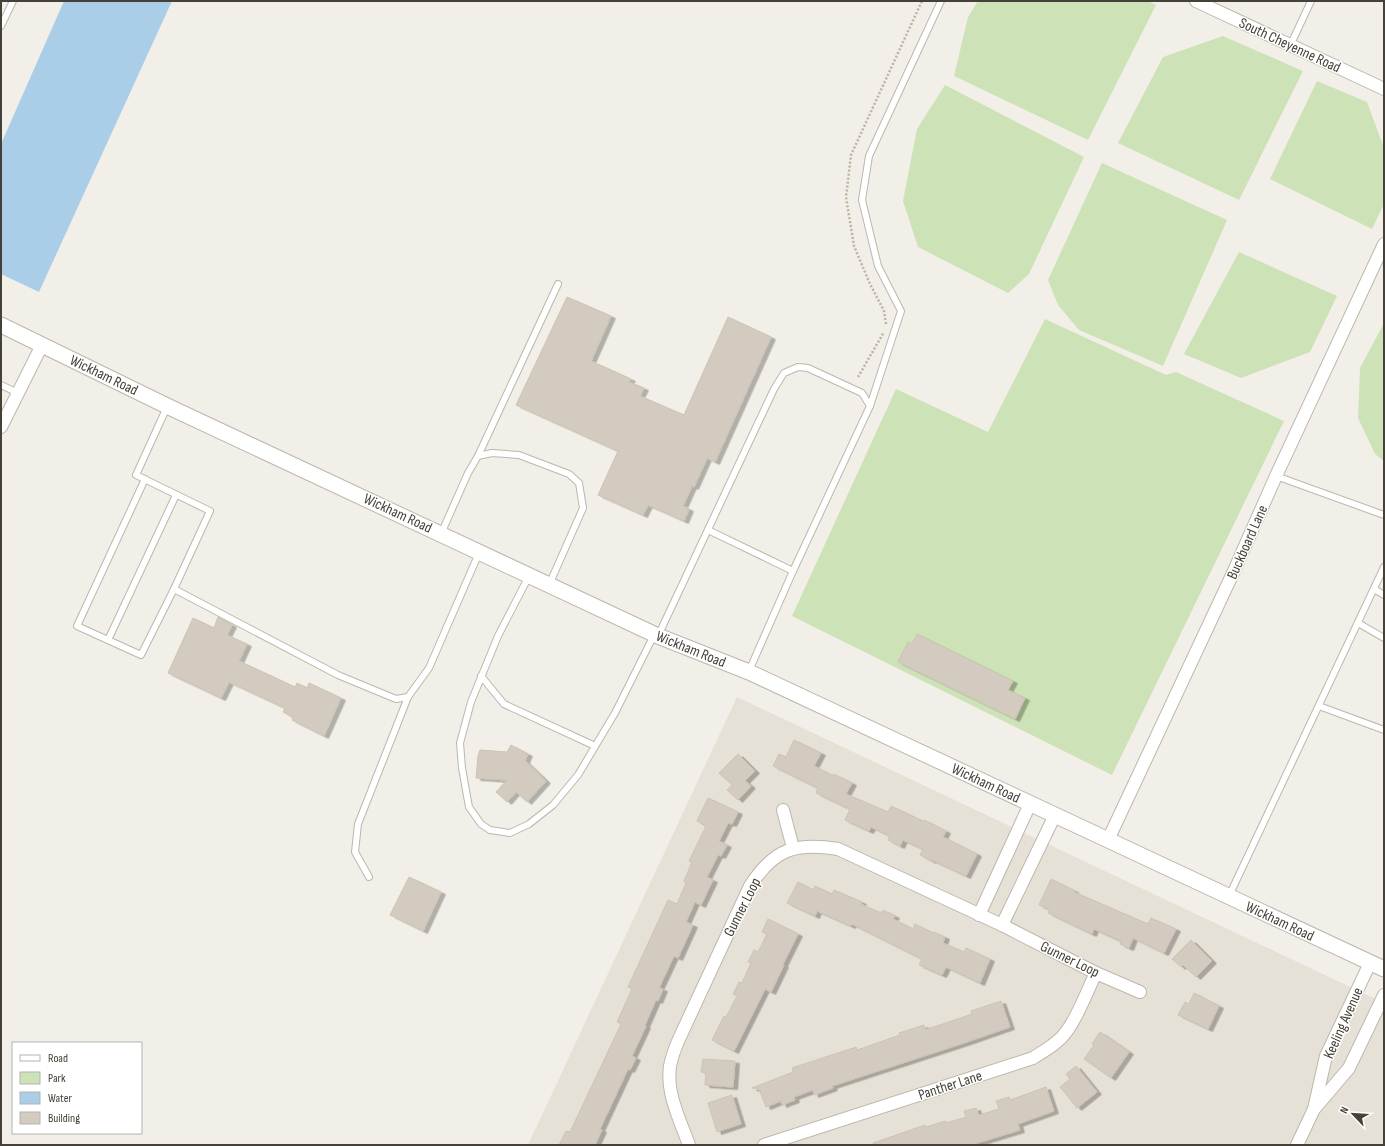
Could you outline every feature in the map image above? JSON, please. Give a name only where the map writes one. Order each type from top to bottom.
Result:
[{"type":"street","name":"South Cheyenne Road","points":[[1196,1],[1384,89]]},
{"type":"street","name":"Buckboard Lane","points":[[1108,840],[1233,573],[1276,476],[1384,244]]},
{"type":"street","name":"Wickham Road","points":[[1,325],[167,406],[656,635],[748,672],[1377,966]]},
{"type":"street","points":[[1,427],[42,345]]},
{"type":"street","points":[[979,915],[1030,804]]},
{"type":"street","points":[[783,810],[793,848]]},
{"type":"street","points":[[1002,925],[1055,816]]},
{"type":"street","name":"Gunner Loop","points":[[689,1145],[672,1098],[670,1067],[673,1052],[750,886],[759,872],[769,862],[793,848],[819,846],[838,849],[1002,925],[1096,973],[1140,992]]},
{"type":"street","name":"Keeling Avenue","points":[[1297,1145],[1314,1109],[1326,1056],[1377,966]]},
{"type":"street","name":"Panther Lane","points":[[764,1145],[1032,1058],[1062,1038],[1072,1023],[1096,973]]},
{"type":"street","name":"Keeling Avenue","points":[[1314,1109],[1348,1068],[1384,996]]},
{"type":"lane","points":[[1,26],[13,1]]},
{"type":"lane","points":[[748,672],[870,406],[902,311],[878,266],[862,200],[869,156],[941,1]]},
{"type":"lane","points":[[1290,46],[1311,1]]},
{"type":"lane","points":[[441,534],[468,473],[478,456],[558,284]]},
{"type":"lane","points":[[529,575],[498,636],[481,676],[471,702],[460,743],[462,768],[469,807],[481,824],[490,830],[510,833],[529,824],[553,805],[578,775],[615,713],[656,635],[708,530],[774,389],[784,373],[798,367],[808,368],[862,394],[870,406]]},
{"type":"lane","points":[[1,385],[18,392]]},
{"type":"lane","points":[[145,479],[77,626],[141,655],[174,589],[210,511],[176,495],[145,479],[136,475],[167,406]]},
{"type":"lane","points":[[478,456],[492,453],[519,455],[570,474],[579,483],[583,508],[549,585]]},
{"type":"lane","points":[[1276,476],[1384,515]]},
{"type":"lane","points":[[108,640],[176,495]]},
{"type":"lane","points":[[708,530],[793,572]]},
{"type":"lane","points":[[369,877],[355,852],[358,824],[408,697],[429,668],[480,552]]},
{"type":"lane","points":[[1229,897],[1384,568]]},
{"type":"lane","points":[[174,589],[338,675],[396,699],[408,697]]},
{"type":"lane","points":[[1374,589],[1384,595]]},
{"type":"lane","points":[[1358,623],[1384,638]]},
{"type":"lane","points":[[481,676],[504,704],[595,746]]},
{"type":"lane","points":[[1319,706],[1384,730]]},
{"type":"shaded area","points":[[737,697],[1384,1003],[1384,1145],[528,1145]]},
{"type":"green space","points":[[978,1],[1148,1],[1156,5],[1088,140],[954,76],[968,17]]},
{"type":"green space","points":[[1223,36],[1303,71],[1239,200],[1118,143],[1163,57]]},
{"type":"green space","points":[[1317,81],[1367,102],[1384,148],[1384,204],[1372,229],[1270,179]]},
{"type":"green space","points":[[945,85],[1084,157],[1029,274],[1008,293],[918,247],[903,201],[917,129]]},
{"type":"green space","points":[[1102,163],[1227,220],[1163,366],[1079,330],[1058,305],[1048,280]]},
{"type":"green space","points":[[1239,252],[1337,296],[1310,352],[1241,378],[1184,354]]},
{"type":"green space","points":[[1045,319],[1166,375],[1176,372],[1284,421],[1112,775],[792,616],[896,389],[988,432]]},
{"type":"green space","points":[[1384,323],[1384,461],[1375,454],[1358,418],[1360,368]]},
{"type":"water","points":[[64,1],[172,1],[39,292],[1,274],[1,144]]},
{"type":"building","points":[[567,297],[611,316],[591,361],[631,379],[629,382],[644,388],[640,396],[684,415],[728,317],[771,337],[715,462],[707,458],[694,487],[692,486],[683,506],[689,509],[684,521],[648,505],[643,515],[598,495],[618,451],[516,405]]},
{"type":"building","points":[[218,617],[232,625],[227,635],[247,644],[239,661],[295,687],[297,683],[307,688],[309,683],[341,698],[324,736],[292,720],[293,717],[283,712],[285,708],[229,682],[221,698],[168,673],[193,618],[214,628]]},
{"type":"building","points":[[917,634],[1013,681],[1008,690],[1025,698],[1015,719],[898,662],[908,642],[912,644]]},
{"type":"building","points":[[794,740],[821,753],[814,766],[833,776],[834,774],[852,783],[846,794],[888,812],[891,806],[923,821],[924,820],[946,831],[943,837],[977,854],[966,876],[920,855],[923,849],[903,840],[900,846],[888,840],[890,836],[871,827],[869,831],[845,820],[850,809],[816,793],[818,788],[773,766],[779,754],[786,757]]},
{"type":"building","points":[[511,745],[528,754],[525,761],[546,781],[527,802],[516,792],[507,802],[496,792],[507,780],[476,778],[480,750],[507,752]]},
{"type":"building","points":[[738,754],[755,771],[745,781],[751,786],[738,800],[727,790],[732,785],[719,773]]},
{"type":"building","points":[[708,798],[738,812],[732,824],[728,823],[719,841],[727,845],[721,856],[718,855],[707,877],[713,880],[701,905],[695,902],[686,922],[693,925],[678,958],[674,956],[659,988],[663,989],[658,1001],[656,1000],[632,1056],[636,1058],[630,1070],[628,1069],[600,1129],[602,1130],[595,1145],[559,1145],[566,1131],[570,1132],[621,1024],[617,1022],[632,989],[628,987],[668,900],[677,904],[686,883],[684,881],[692,862],[689,861],[706,826],[697,821]]},
{"type":"building","points":[[409,877],[441,892],[423,931],[390,915]]},
{"type":"building","points":[[1051,879],[1075,891],[1074,892],[1148,924],[1151,918],[1176,929],[1164,953],[1133,938],[1129,948],[1120,944],[1121,941],[1094,929],[1092,934],[1048,913],[1050,910],[1039,905]]},
{"type":"building","points":[[798,882],[813,890],[815,886],[832,894],[834,890],[862,902],[861,904],[881,913],[883,910],[895,916],[893,919],[913,929],[915,924],[945,937],[943,943],[964,952],[966,948],[990,959],[980,983],[946,967],[942,975],[919,965],[922,959],[852,924],[851,926],[817,911],[815,916],[787,903]]},
{"type":"building","points":[[768,919],[798,934],[771,992],[765,989],[734,1051],[712,1040],[724,1016],[726,1017],[737,996],[733,994],[739,982],[742,983],[751,963],[748,962],[754,950],[758,952],[767,934],[762,932]]},
{"type":"building","points":[[1191,940],[1212,961],[1196,977],[1183,965],[1181,967],[1172,959]]},
{"type":"building","points":[[1194,993],[1219,1006],[1208,1029],[1178,1015],[1185,1002],[1189,1004]]},
{"type":"building","points":[[1001,1001],[1010,1027],[832,1086],[833,1088],[814,1095],[813,1090],[794,1097],[795,1100],[782,1105],[781,1101],[766,1107],[759,1089],[752,1088],[793,1072],[792,1068],[856,1047],[857,1050],[900,1035],[899,1033],[924,1025],[925,1030],[972,1014],[971,1011]]},
{"type":"building","points":[[1100,1032],[1129,1052],[1111,1078],[1084,1059],[1094,1045],[1092,1044]]},
{"type":"building","points":[[703,1059],[735,1061],[733,1087],[705,1085],[706,1073],[701,1072]]},
{"type":"building","points":[[1076,1066],[1097,1092],[1077,1108],[1060,1087],[1070,1079],[1066,1074]]},
{"type":"building","points":[[1046,1087],[1054,1111],[1018,1124],[1020,1130],[971,1145],[874,1145],[873,1143],[925,1125],[926,1127],[945,1121],[946,1123],[966,1117],[964,1111],[976,1108],[979,1115],[999,1109],[996,1101],[1009,1097],[1010,1100]]},
{"type":"building","points":[[732,1095],[741,1124],[717,1132],[708,1103]]}]
